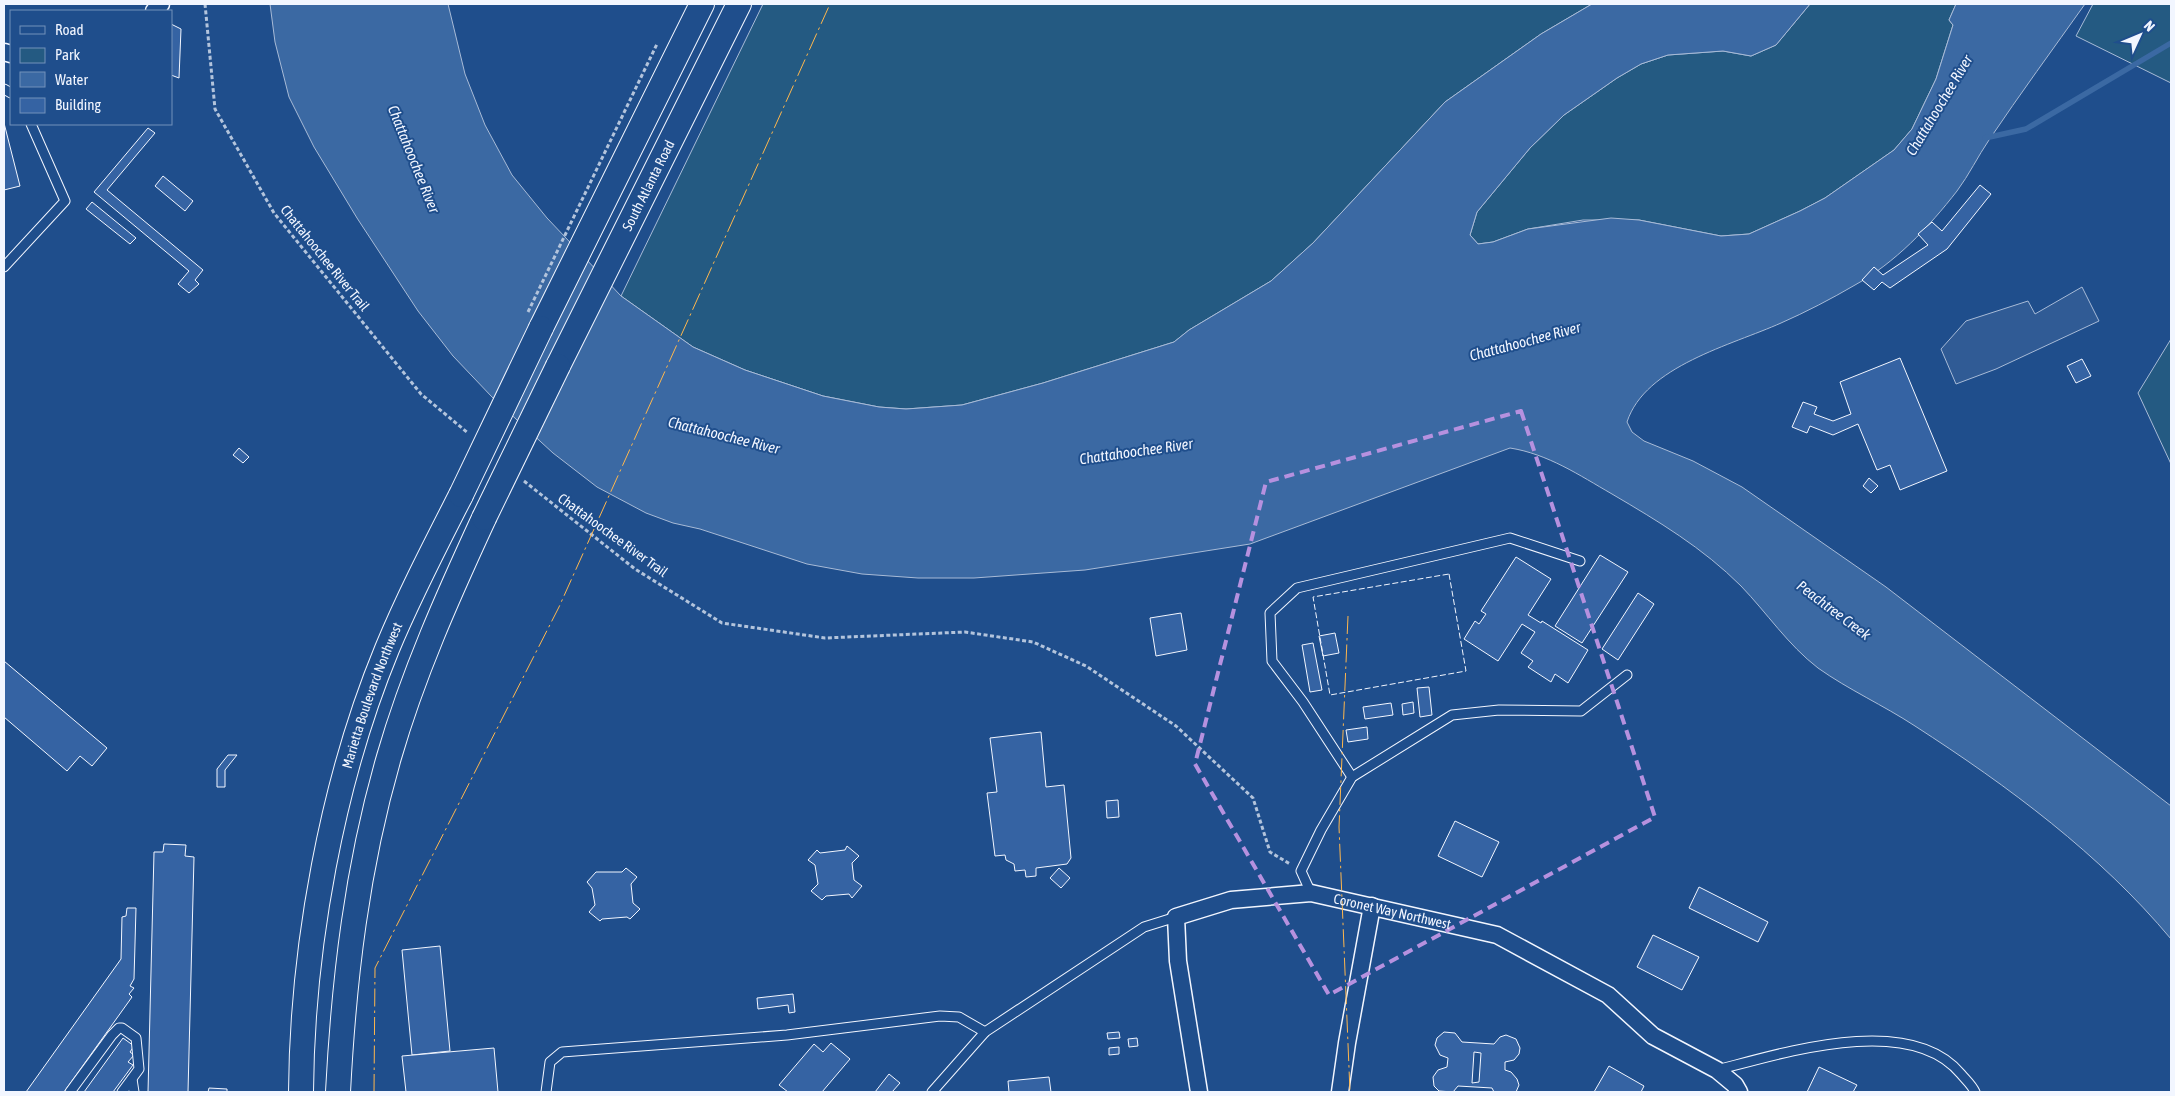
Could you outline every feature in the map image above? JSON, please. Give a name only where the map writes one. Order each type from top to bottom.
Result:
[{"type":"main road","points":[[532,324],[672,65],[702,4]]},
{"type":"main road","name":"South Atlanta Road","points":[[338,1092],[342,1015],[353,920],[372,822],[390,756],[421,662],[484,518],[739,4]]},
{"type":"main road","name":"Marietta Boulevard Northwest","points":[[300,1092],[310,963],[323,868],[346,773],[364,712],[387,649],[461,495],[532,324]]},
{"type":"street","name":"Coronet Way Northwest","points":[[1176,917],[1232,900],[1311,893],[1496,935],[1608,995],[1653,1036],[1716,1070],[1735,1085],[1739,1092]]},
{"type":"street","points":[[1340,1092],[1346,1042],[1372,906]]},
{"type":"street","points":[[1176,917],[1178,961],[1199,1092]]},
{"type":"lane","points":[[4,267],[65,201],[31,125]]},
{"type":"lane","points":[[1352,777],[1303,702],[1272,661],[1270,613],[1298,588],[1510,538],[1580,561]]},
{"type":"lane","points":[[1311,893],[1302,871],[1321,830],[1352,777],[1452,715],[1499,710],[1581,711],[1627,675]]},
{"type":"lane","points":[[932,1092],[985,1032],[1144,927],[1176,917]]},
{"type":"lane","points":[[546,1092],[550,1062],[562,1052],[787,1034],[859,1024],[940,1016],[959,1017],[985,1032]]},
{"type":"lane","points":[[70,1092],[119,1028],[122,1028],[136,1038],[139,1069],[122,1092]]},
{"type":"lane","points":[[1716,1070],[1789,1051],[1855,1041],[1908,1043],[1930,1049],[1954,1066],[1975,1092]]},
{"type":"lane","points":[[132,1079],[134,1092]]},
{"type":"path","name":"Chattahoochee River Trail","points":[[205,4],[215,110],[274,213],[422,394],[470,436],[472,427]]},
{"type":"path","points":[[532,324],[658,44]]},
{"type":"path","name":"Chattahoochee River Trail","points":[[522,479],[635,569],[722,623],[826,638],[965,632],[1033,642],[1086,666],[1176,726],[1253,798],[1270,852],[1302,871]]},
{"type":"highlighted area","points":[[1521,411],[1655,817],[1329,995],[1195,764],[1266,482]]},
{"type":"green space","points":[[763,4],[1592,4],[1541,34],[1445,102],[1313,243],[1271,281],[1189,330],[1174,342],[1043,383],[962,405],[906,409],[879,407],[823,396],[745,370],[693,347],[621,296]]},
{"type":"green space","points":[[1810,4],[1956,4],[1949,20],[1953,25],[1936,79],[1912,129],[1894,150],[1825,198],[1749,234],[1721,236],[1639,220],[1583,220],[1528,229],[1493,242],[1478,244],[1470,235],[1477,212],[1530,148],[1564,115],[1617,78],[1641,64],[1668,55],[1723,51],[1751,56],[1776,45]]},
{"type":"green space","points":[[2093,4],[2171,4],[2171,83],[2076,36]]},
{"type":"green space","points":[[2171,339],[2171,464],[2138,393]]},
{"type":"shaded area","points":[[2082,287],[2099,321],[1996,369],[1956,384],[1941,349],[1966,321],[2028,301],[2035,314]]},
{"type":"water","points":[[270,4],[448,4],[465,74],[485,125],[512,175],[547,218],[621,296],[693,347],[745,370],[823,396],[879,407],[906,409],[962,405],[1043,383],[1174,342],[1189,330],[1271,281],[1313,243],[1445,102],[1541,34],[1592,4],[1810,4],[1776,45],[1751,56],[1723,51],[1668,55],[1641,64],[1617,78],[1564,115],[1530,148],[1477,212],[1470,235],[1478,244],[1493,242],[1528,229],[1611,218],[1639,220],[1721,236],[1749,234],[1825,198],[1894,150],[1912,129],[1936,79],[1953,25],[1949,20],[1956,4],[2085,4],[1985,146],[1966,179],[1935,218],[1897,255],[1870,276],[1828,300],[1781,323],[1715,349],[1671,372],[1652,386],[1637,403],[1627,422],[1632,432],[1644,441],[1693,461],[1742,487],[1886,587],[2171,806],[2171,939],[2114,878],[2018,797],[1915,726],[1842,683],[1807,659],[1787,639],[1751,596],[1696,547],[1646,514],[1575,473],[1550,460],[1524,451],[1510,448],[1250,544],[1085,570],[974,578],[918,578],[862,574],[807,564],[646,513],[597,487],[553,453],[492,397],[453,356],[418,311],[357,218],[314,147],[289,97],[275,42]]},
{"type":"building","points":[[172,24],[181,29],[179,78],[172,75]]},
{"type":"building","points":[[4,123],[20,186],[4,190]]},
{"type":"building","points":[[148,128],[155,133],[107,190],[203,270],[195,280],[199,284],[189,293],[178,284],[189,271],[94,192]]},
{"type":"building","points":[[163,176],[193,201],[185,211],[155,186]]},
{"type":"building","points":[[1980,185],[1991,194],[1947,249],[1890,288],[1882,282],[1874,290],[1862,280],[1874,267],[1883,275],[1928,245],[1918,234],[1932,222],[1942,231]]},
{"type":"building","points":[[92,202],[136,238],[130,244],[86,209]]},
{"type":"building","points":[[1900,358],[1947,471],[1900,490],[1890,465],[1877,470],[1858,424],[1833,435],[1810,426],[1807,433],[1792,427],[1803,402],[1817,407],[1814,414],[1833,421],[1851,414],[1840,382]]},
{"type":"building","points":[[2082,359],[2091,376],[2076,383],[2067,366]]},
{"type":"building","points":[[239,448],[249,457],[243,463],[233,455]]},
{"type":"building","points":[[1869,478],[1878,486],[1871,493],[1863,486]]},
{"type":"building","points":[[1600,555],[1628,572],[1582,643],[1555,626]]},
{"type":"building","points":[[1516,557],[1551,579],[1528,615],[1541,623],[1542,621],[1588,650],[1568,683],[1555,674],[1551,682],[1528,667],[1533,661],[1521,653],[1535,632],[1522,624],[1498,661],[1464,639],[1475,621],[1479,624],[1486,614],[1481,611]]},
{"type":"building","points":[[1638,593],[1654,604],[1618,660],[1602,649]]},
{"type":"building","points":[[1181,613],[1187,650],[1156,656],[1150,618]]},
{"type":"building","points":[[1335,633],[1339,653],[1323,656],[1319,636]]},
{"type":"building","points":[[1313,643],[1322,690],[1310,692],[1302,645]]},
{"type":"building","points":[[4,661],[107,748],[92,766],[80,756],[67,771],[4,717]]},
{"type":"building","points":[[1429,687],[1432,715],[1420,717],[1417,688]]},
{"type":"building","points":[[1413,702],[1414,713],[1403,715],[1402,704]]},
{"type":"building","points":[[1391,703],[1393,715],[1365,719],[1363,707]]},
{"type":"building","points":[[1367,727],[1368,739],[1348,742],[1346,730]]},
{"type":"building","points":[[1041,732],[1046,787],[1064,785],[1071,858],[1067,864],[1036,868],[1036,876],[1026,877],[1025,870],[1015,871],[1014,864],[1006,860],[1005,855],[995,856],[987,793],[997,792],[990,738]]},
{"type":"building","points":[[228,755],[237,755],[225,770],[225,787],[217,787],[217,769]]},
{"type":"building","points":[[1118,800],[1119,817],[1107,818],[1106,801]]},
{"type":"building","points":[[1455,821],[1499,842],[1482,877],[1438,856]]},
{"type":"building","points":[[164,844],[186,845],[185,856],[194,857],[188,1092],[148,1092],[154,852],[163,852]]},
{"type":"building","points":[[847,846],[859,856],[852,863],[854,880],[862,886],[852,898],[849,894],[826,896],[822,900],[811,891],[818,884],[815,865],[808,860],[817,850],[820,853],[845,850]]},
{"type":"building","points":[[626,868],[637,877],[631,884],[633,903],[640,909],[630,919],[627,917],[602,919],[600,921],[589,912],[595,905],[592,888],[587,882],[596,872],[622,872]]},
{"type":"building","points":[[1059,868],[1070,878],[1061,888],[1050,878]]},
{"type":"building","points":[[1699,887],[1768,922],[1758,942],[1689,908]]},
{"type":"building","points":[[127,908],[136,908],[134,979],[130,986],[134,988],[129,994],[132,997],[64,1092],[26,1092],[121,959],[122,917],[126,916]]},
{"type":"building","points":[[1653,935],[1699,957],[1682,990],[1637,967]]},
{"type":"building","points":[[440,946],[450,1051],[412,1055],[402,950]]},
{"type":"building","points":[[793,994],[795,1012],[789,1013],[788,1005],[758,1009],[757,998]]},
{"type":"building","points":[[1119,1032],[1120,1038],[1108,1039],[1107,1033]]},
{"type":"building","points":[[1444,1032],[1455,1033],[1462,1042],[1494,1044],[1500,1037],[1506,1035],[1516,1039],[1520,1048],[1519,1054],[1514,1060],[1505,1062],[1505,1070],[1511,1072],[1517,1079],[1519,1085],[1516,1092],[1494,1092],[1492,1088],[1458,1086],[1453,1092],[1439,1091],[1434,1086],[1433,1077],[1438,1070],[1447,1067],[1448,1058],[1440,1055],[1435,1045],[1437,1038]],"holes":[[[1474,1052],[1481,1053],[1479,1082],[1472,1083]]]},
{"type":"building","points":[[123,1038],[134,1046],[130,1052],[134,1055],[128,1062],[133,1065],[113,1092],[84,1092]]},
{"type":"building","points":[[1137,1038],[1138,1046],[1129,1047],[1128,1039]]},
{"type":"building","points":[[831,1043],[850,1059],[822,1092],[788,1092],[779,1085],[814,1044],[823,1052]]},
{"type":"building","points":[[1119,1047],[1119,1054],[1109,1055],[1109,1048]]},
{"type":"building","points":[[494,1048],[498,1092],[406,1092],[402,1056]]},
{"type":"building","points":[[1609,1066],[1644,1086],[1641,1092],[1594,1092]]},
{"type":"building","points":[[1819,1067],[1857,1085],[1853,1092],[1807,1092]]},
{"type":"building","points":[[889,1074],[900,1083],[892,1092],[875,1092]]},
{"type":"building","points":[[1049,1077],[1051,1092],[1009,1092],[1008,1081]]},
{"type":"building","points":[[209,1088],[227,1089],[227,1092],[208,1092]]},
{"type":"waterway","points":[[1985,138],[2026,129],[2171,43]]},
{"type":"fence","points":[[1449,574],[1466,671],[1330,695],[1313,597],[1449,574]]},
{"type":"power","points":[[374,1092],[375,968],[559,607],[830,4]]},
{"type":"power","points":[[1348,616],[1339,827],[1350,1092]]},
{"type":"water label","name":"Chattahoochee River","points":[[1939,105]]},
{"type":"water label","name":"Chattahoochee River","points":[[414,159]]},
{"type":"water label","name":"Chattahoochee River","points":[[1525,341]]},
{"type":"water label","name":"Chattahoochee River","points":[[724,435]]},
{"type":"water label","name":"Chattahoochee River","points":[[1136,451]]},
{"type":"water label","name":"Peachtree Creek","points":[[1834,610]]}]
